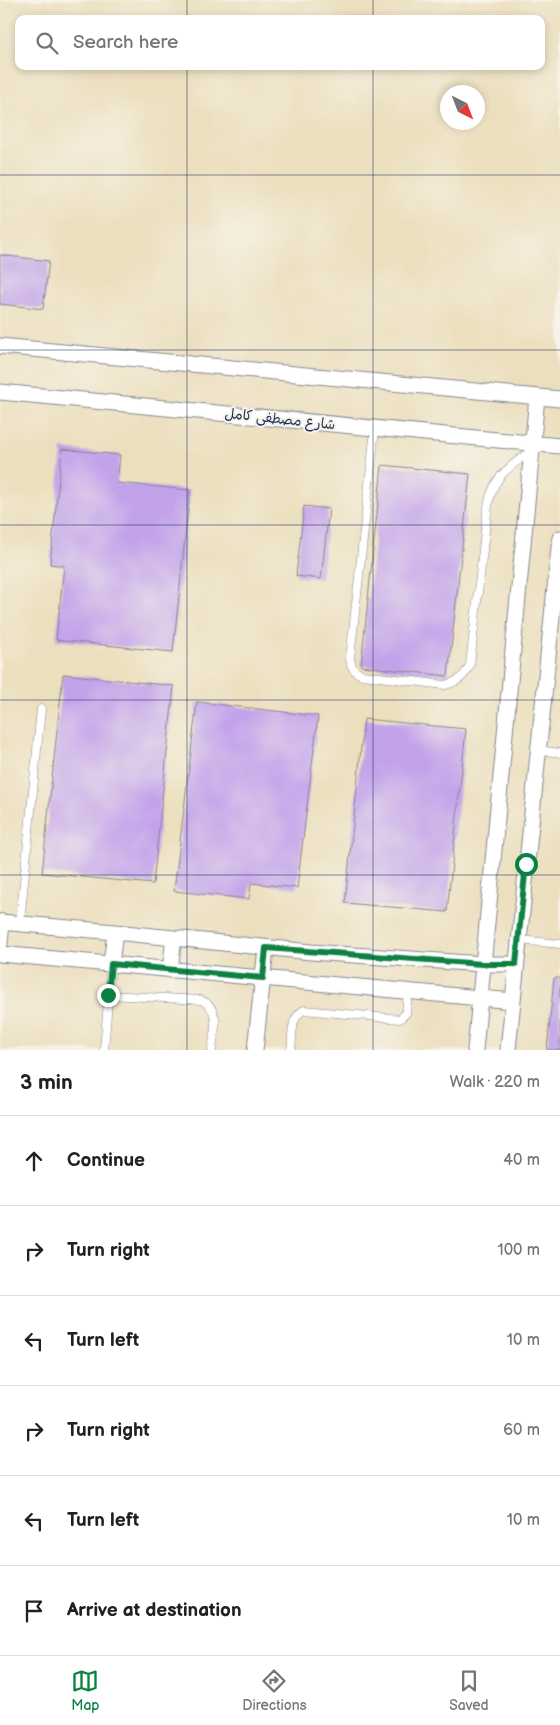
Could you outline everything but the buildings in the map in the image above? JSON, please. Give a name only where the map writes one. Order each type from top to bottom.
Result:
[{"type":"street","points":[[0,346],[560,399]]},
{"type":"street","name":"شارع مصطفى كامل","points":[[0,392],[375,429],[532,447],[560,446]]},
{"type":"street","points":[[475,1050],[537,397]]},
{"type":"street","points":[[508,1050],[538,750],[557,604],[560,538]]},
{"type":"street","points":[[0,944],[1,922],[266,948],[482,964],[516,964]]},
{"type":"street","points":[[111,964],[115,932]]},
{"type":"street","points":[[170,970],[174,938]]},
{"type":"street","points":[[255,1050],[266,948]]},
{"type":"street","points":[[0,954],[513,1001]]},
{"type":"lane","points":[[375,429],[350,659],[351,664],[355,672],[363,675],[445,685],[454,683],[466,673],[470,665],[491,494],[498,477],[504,470],[532,447]]},
{"type":"lane","points":[[20,924],[41,709]]},
{"type":"lane","points":[[538,750],[560,752]]},
{"type":"lane","points":[[519,940],[560,944]]},
{"type":"lane","points":[[104,1050],[111,964]]},
{"type":"lane","points":[[291,1050],[294,1021],[299,1013],[304,1010],[400,1019],[406,1013],[408,991]]},
{"type":"lane","points":[[108,995],[201,1000],[206,1002],[214,1011],[216,1017],[212,1050]]},
{"type":"route","points":[[108,995],[111,964],[263,978],[266,948],[482,964],[516,964],[526,864]]}]
